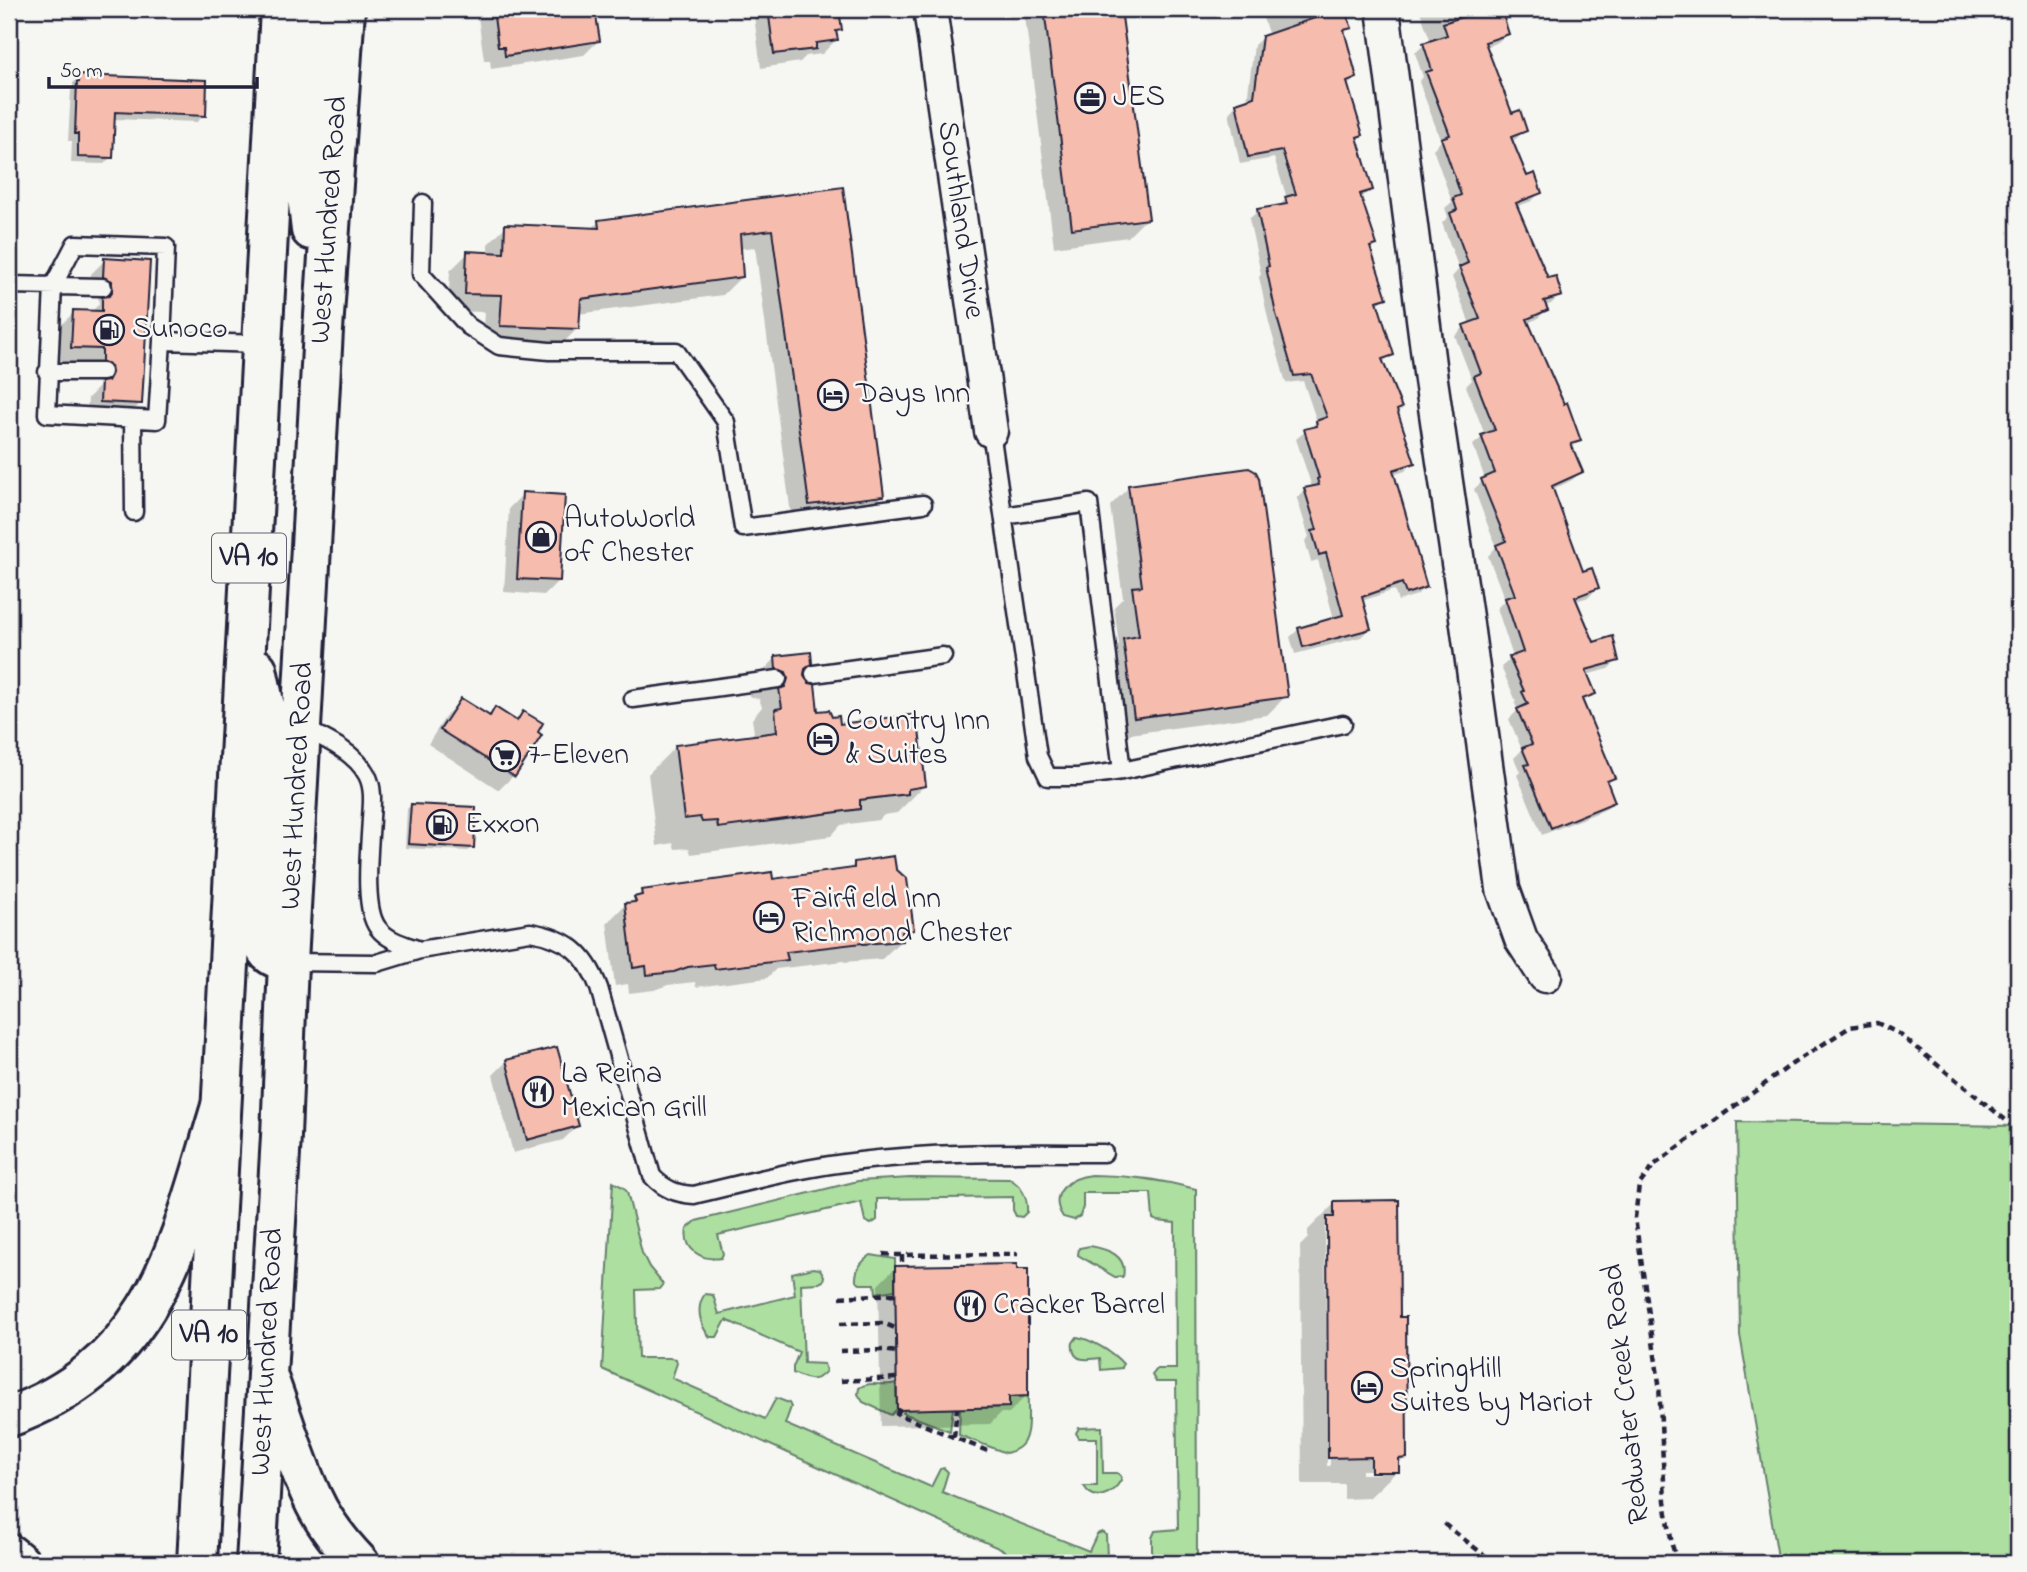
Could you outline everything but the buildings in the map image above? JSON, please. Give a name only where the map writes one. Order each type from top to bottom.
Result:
[{"type":"main road","name":"West Hundred Road","points":[[197,1563],[280,9]]},
{"type":"main road","points":[[310,9],[302,153],[323,330]]},
{"type":"main road","name":"West Hundred Road","points":[[256,1563],[323,330],[345,9]]},
{"type":"main road","points":[[246,619],[270,730],[260,932],[263,948],[272,957],[288,962]]},
{"type":"main road","points":[[9,1417],[44,1402],[87,1375],[108,1357],[139,1320],[155,1295],[178,1243],[221,1106]]},
{"type":"main road","points":[[267,1375],[312,1499],[327,1524],[359,1563]]},
{"type":"main road","points":[[9,1554],[20,1563]]},
{"type":"street","name":"Southland Drive","points":[[930,9],[991,431]]},
{"type":"street","points":[[1382,9],[1503,890],[1521,939],[1545,976]]},
{"type":"lane","points":[[423,203],[421,274],[468,326],[499,346],[549,351],[676,351],[726,422],[743,528],[923,504]]},
{"type":"lane","points":[[75,244],[166,247],[156,288],[162,341],[152,373],[158,420],[47,414],[53,286],[75,244]]},
{"type":"lane","points":[[9,285],[103,287]]},
{"type":"lane","points":[[162,341],[261,344]]},
{"type":"lane","points":[[47,372],[102,372]]},
{"type":"lane","points":[[134,419],[134,512]]},
{"type":"lane","points":[[991,431],[1038,756],[1048,777],[1078,777],[1122,771],[1343,724]]},
{"type":"lane","points":[[1004,516],[1089,503],[1122,771]]},
{"type":"lane","points":[[814,674],[943,656]]},
{"type":"lane","points":[[633,699],[778,679]]},
{"type":"lane","points":[[302,727],[351,757],[367,775],[372,794],[368,897],[371,915],[378,929],[391,939],[420,950]]},
{"type":"lane","points":[[288,962],[377,962],[420,950],[530,932],[567,943],[583,957],[593,972],[652,1176],[661,1186],[680,1195],[694,1195],[785,1173],[860,1161],[960,1154],[1104,1153]]},
{"type":"path","name":"Redwater Creek Road","points":[[1678,1563],[1672,1545],[1665,1501],[1659,1383],[1635,1218],[1639,1185],[1654,1165],[1791,1064],[1850,1027],[1877,1023],[1898,1033],[2018,1130]]},
{"type":"path","points":[[883,1254],[1018,1254]]},
{"type":"path","points":[[902,1255],[902,1266]]},
{"type":"path","points":[[839,1297],[895,1294]]},
{"type":"path","points":[[840,1324],[883,1323],[895,1328]]},
{"type":"path","points":[[841,1351],[896,1352]]},
{"type":"path","points":[[841,1381],[896,1378]]},
{"type":"path","points":[[954,1437],[957,1408]]},
{"type":"path","points":[[900,1409],[897,1414],[990,1452]]},
{"type":"path","points":[[1444,1524],[1487,1557],[1506,1563]]},
{"type":"green space","points":[[1737,1122],[2018,1126],[2018,1563],[1779,1563],[1740,1335]]},
{"type":"green space","points":[[1092,1175],[1144,1179],[1196,1189],[1197,1563],[1013,1563],[1005,1551],[602,1369],[613,1182],[627,1192],[642,1253],[663,1284],[659,1289],[636,1290],[638,1358],[676,1359],[672,1378],[765,1419],[776,1398],[789,1403],[791,1407],[785,1424],[931,1487],[940,1469],[944,1468],[948,1472],[942,1492],[1089,1551],[1097,1534],[1102,1532],[1106,1535],[1107,1557],[1152,1556],[1152,1538],[1155,1531],[1178,1529],[1176,1382],[1156,1382],[1152,1375],[1157,1369],[1176,1369],[1175,1223],[1153,1219],[1151,1193],[1083,1193],[1080,1216],[1074,1220],[1063,1217],[1058,1201],[1063,1188],[1076,1179]]},
{"type":"green space","points":[[910,1178],[1010,1179],[1023,1193],[1027,1212],[1022,1217],[1016,1216],[1013,1197],[877,1199],[877,1220],[871,1224],[865,1221],[861,1202],[718,1235],[723,1254],[721,1258],[701,1256],[688,1243],[687,1229],[696,1221],[858,1181]]},
{"type":"green space","points":[[1090,1246],[1115,1254],[1122,1263],[1123,1277],[1115,1277],[1078,1255],[1079,1248]]},
{"type":"green space","points":[[871,1255],[895,1259],[895,1290],[876,1293],[875,1284],[860,1284],[856,1281],[860,1266]]},
{"type":"green space","points":[[820,1269],[824,1276],[819,1283],[801,1284],[804,1363],[824,1364],[826,1371],[818,1378],[807,1378],[793,1373],[799,1352],[726,1320],[717,1337],[710,1337],[700,1316],[700,1305],[705,1294],[713,1295],[719,1314],[795,1295],[792,1273]]},
{"type":"green space","points":[[1077,1337],[1108,1351],[1123,1364],[1122,1368],[1101,1370],[1100,1358],[1084,1359],[1077,1356],[1073,1343]]},
{"type":"green space","points":[[896,1383],[897,1409],[891,1415],[863,1402],[858,1394],[859,1388],[863,1386]]},
{"type":"green space","points":[[1028,1396],[1027,1432],[1022,1444],[1015,1450],[1006,1453],[959,1435],[960,1408],[1009,1407],[1009,1397]]},
{"type":"green space","points":[[953,1408],[950,1431],[903,1413],[905,1409]]},
{"type":"green space","points":[[1102,1427],[1103,1473],[1117,1473],[1121,1480],[1108,1493],[1098,1496],[1084,1486],[1097,1486],[1097,1438],[1079,1438],[1076,1433],[1079,1428]]},
{"type":"place","name":"JES","points":[[1090,98]]},
{"type":"place","name":"Sunoco","points":[[109,330]]},
{"type":"place","name":"Days Inn","points":[[833,395]]},
{"type":"place","name":"AutoWorld of Chester","points":[[541,537]]},
{"type":"place","name":"Country Inn & Suites","points":[[823,739]]},
{"type":"place","name":"7-Eleven","points":[[505,756]]},
{"type":"place","name":"Exxon","points":[[442,825]]},
{"type":"place","name":"Fairfield Inn Richmond Chester","points":[[769,917]]},
{"type":"place","name":"La Reina Mexican Grill","points":[[538,1092]]},
{"type":"place","name":"Cracker Barrel","points":[[970,1306]]},
{"type":"place","name":"SpringHill Suites by Mariot","points":[[1367,1387]]}]
